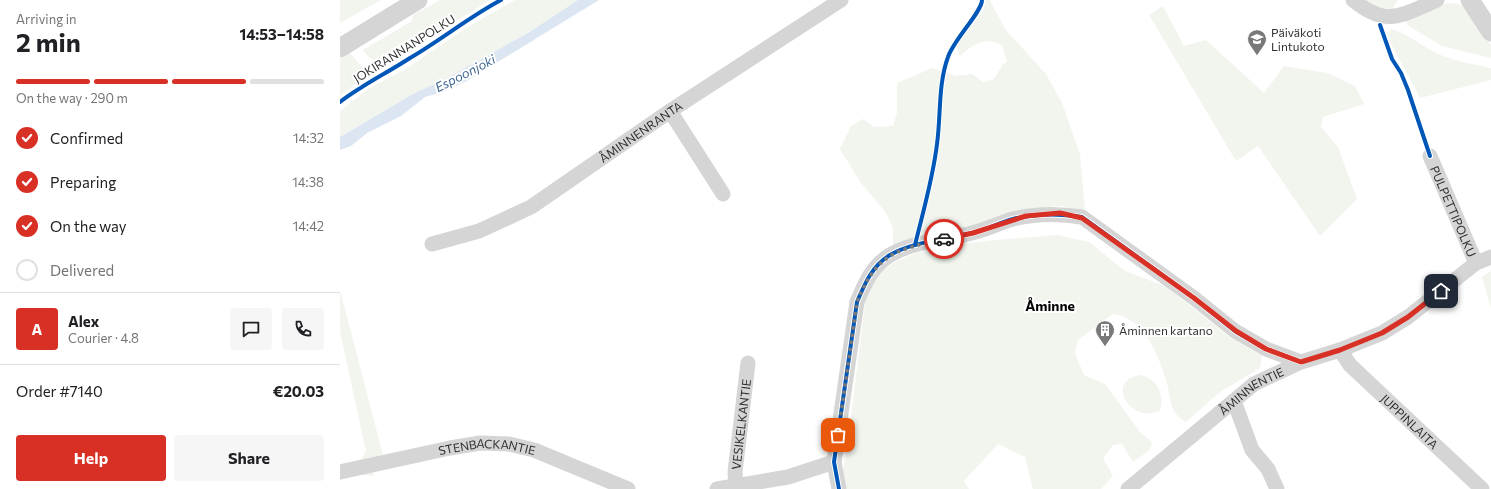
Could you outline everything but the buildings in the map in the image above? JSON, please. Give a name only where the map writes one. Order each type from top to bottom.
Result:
[{"type":"street","points":[[340,48],[418,0]]},
{"type":"street","name":"ÅMINNENRANTA","points":[[432,244],[479,231],[531,208],[670,111],[841,0]]},
{"type":"street","points":[[1353,0],[1368,12],[1376,15],[1397,16],[1437,0]]},
{"type":"street","points":[[1470,0],[1491,32]]},
{"type":"street","points":[[670,111],[723,194]]},
{"type":"street","name":"PULPETTIPOLKU","points":[[1430,156],[1476,263]]},
{"type":"street","points":[[839,489],[834,462],[857,302],[865,282],[875,268],[890,255],[915,245],[973,233],[1026,216],[1060,213],[1082,218],[1194,298],[1236,331],[1266,349],[1301,362]]},
{"type":"street","name":"ÅMINNENTIE","points":[[1128,489],[1254,384],[1301,362],[1340,350],[1377,336],[1397,325],[1476,263],[1491,257]]},
{"type":"street","name":"JUPPINLAITA","points":[[1340,350],[1350,365],[1482,489]]},
{"type":"street","name":"VESIKELKANTIE","points":[[736,486],[735,472],[748,363]]},
{"type":"street","points":[[1234,401],[1252,450],[1268,469],[1277,489]]},
{"type":"street","name":"STENBACKANTIE","points":[[340,472],[480,443],[509,444],[534,450],[628,489]]},
{"type":"street","points":[[717,489],[788,477],[834,462]]},
{"type":"shaded area","points":[[340,0],[381,0],[340,23]]},
{"type":"shaded area","points":[[440,0],[490,0],[393,61],[384,63],[376,61],[369,57],[363,50],[412,21],[413,15]]},
{"type":"shaded area","points":[[515,0],[578,0],[528,33],[447,78],[413,94],[340,137],[340,111],[368,89],[406,69],[466,28]]},
{"type":"shaded area","points":[[986,0],[990,0],[1005,29],[1046,74],[1062,103],[1080,154],[1085,211],[1061,206],[1015,211],[971,227],[893,247],[893,228],[886,213],[861,183],[840,149],[851,126],[863,119],[874,127],[893,126],[897,113],[897,83],[932,68],[956,76],[972,74],[983,82],[994,79],[1003,64],[1007,62],[1002,45],[996,42],[985,41],[970,48],[960,56],[957,46],[983,10]]},
{"type":"shaded area","points":[[1363,0],[1398,0],[1392,9],[1370,6]]},
{"type":"shaded area","points":[[1447,3],[1459,4],[1465,9],[1491,45],[1491,58],[1442,46],[1407,25],[1406,21]]},
{"type":"shaded area","points":[[1163,6],[1184,46],[1206,40],[1264,93],[1284,66],[1328,73],[1355,86],[1364,104],[1323,117],[1321,127],[1338,147],[1357,199],[1320,236],[1258,146],[1236,161],[1149,15]]},
{"type":"shaded area","points":[[1391,29],[1405,34],[1430,50],[1443,56],[1491,68],[1491,80],[1420,98],[1387,34]]},
{"type":"shaded area","points":[[349,52],[368,74],[340,96],[340,59]]},
{"type":"shaded area","points":[[1057,235],[1089,242],[1125,271],[1165,286],[1231,338],[1262,356],[1260,368],[1220,392],[1186,422],[1180,418],[1173,409],[1163,370],[1148,339],[1133,322],[1124,317],[1113,314],[1078,340],[1075,353],[1084,375],[1105,384],[1140,432],[1152,442],[1150,450],[1133,462],[1122,444],[1113,445],[1103,458],[1113,476],[1101,489],[1033,489],[1025,457],[998,444],[964,481],[969,489],[841,489],[840,484],[847,450],[865,303],[873,284],[880,274],[894,263],[913,254],[937,248],[989,241]]},
{"type":"shaded area","points":[[1491,271],[1491,309],[1482,277]]},
{"type":"shaded area","points":[[340,290],[383,455],[369,459],[374,476],[361,475],[340,480],[340,465],[361,460],[366,451],[340,332]]},
{"type":"shaded area","points":[[1141,375],[1151,380],[1158,388],[1161,399],[1160,410],[1150,413],[1140,412],[1132,407],[1126,400],[1123,392],[1124,385],[1130,379]]},
{"type":"water","name":"Espoonjoki","points":[[578,0],[599,0],[467,81],[443,92],[425,97],[401,116],[367,133],[351,146],[340,150],[340,137],[413,94],[447,78],[528,33]]},
{"type":"cycle path","name":"JOKIRANNANPOLKU","points":[[340,102],[501,0]]},
{"type":"cycle path","points":[[915,245],[933,169],[938,133],[941,89],[945,67],[951,50],[978,11],[982,0]]},
{"type":"cycle path","points":[[1380,25],[1392,59],[1401,73],[1408,90],[1430,156]]},
{"type":"cycle path","points":[[839,489],[834,462],[857,302],[866,282],[878,264],[899,250],[909,247],[977,232],[1013,219],[1056,214],[1082,217],[1194,298],[1235,331],[1266,349],[1301,362]]},
{"type":"way so far","points":[[838,435],[848,376],[857,302],[865,282],[875,268],[890,255],[915,245],[944,239]]},
{"type":"place","name":"Päiväkoti Lintukoto","points":[[1257,56]]},
{"type":"place","name":"Åminnen kartano","points":[[1105,347]]},
{"type":"district","name":"Åminne","points":[[1050,305]]},
{"type":"route","points":[[944,239],[973,233],[1012,219],[1026,216],[1060,213],[1082,218],[1126,248],[1236,331],[1266,349],[1291,357],[1301,362],[1360,343],[1382,333],[1397,325],[1441,291]]}]
